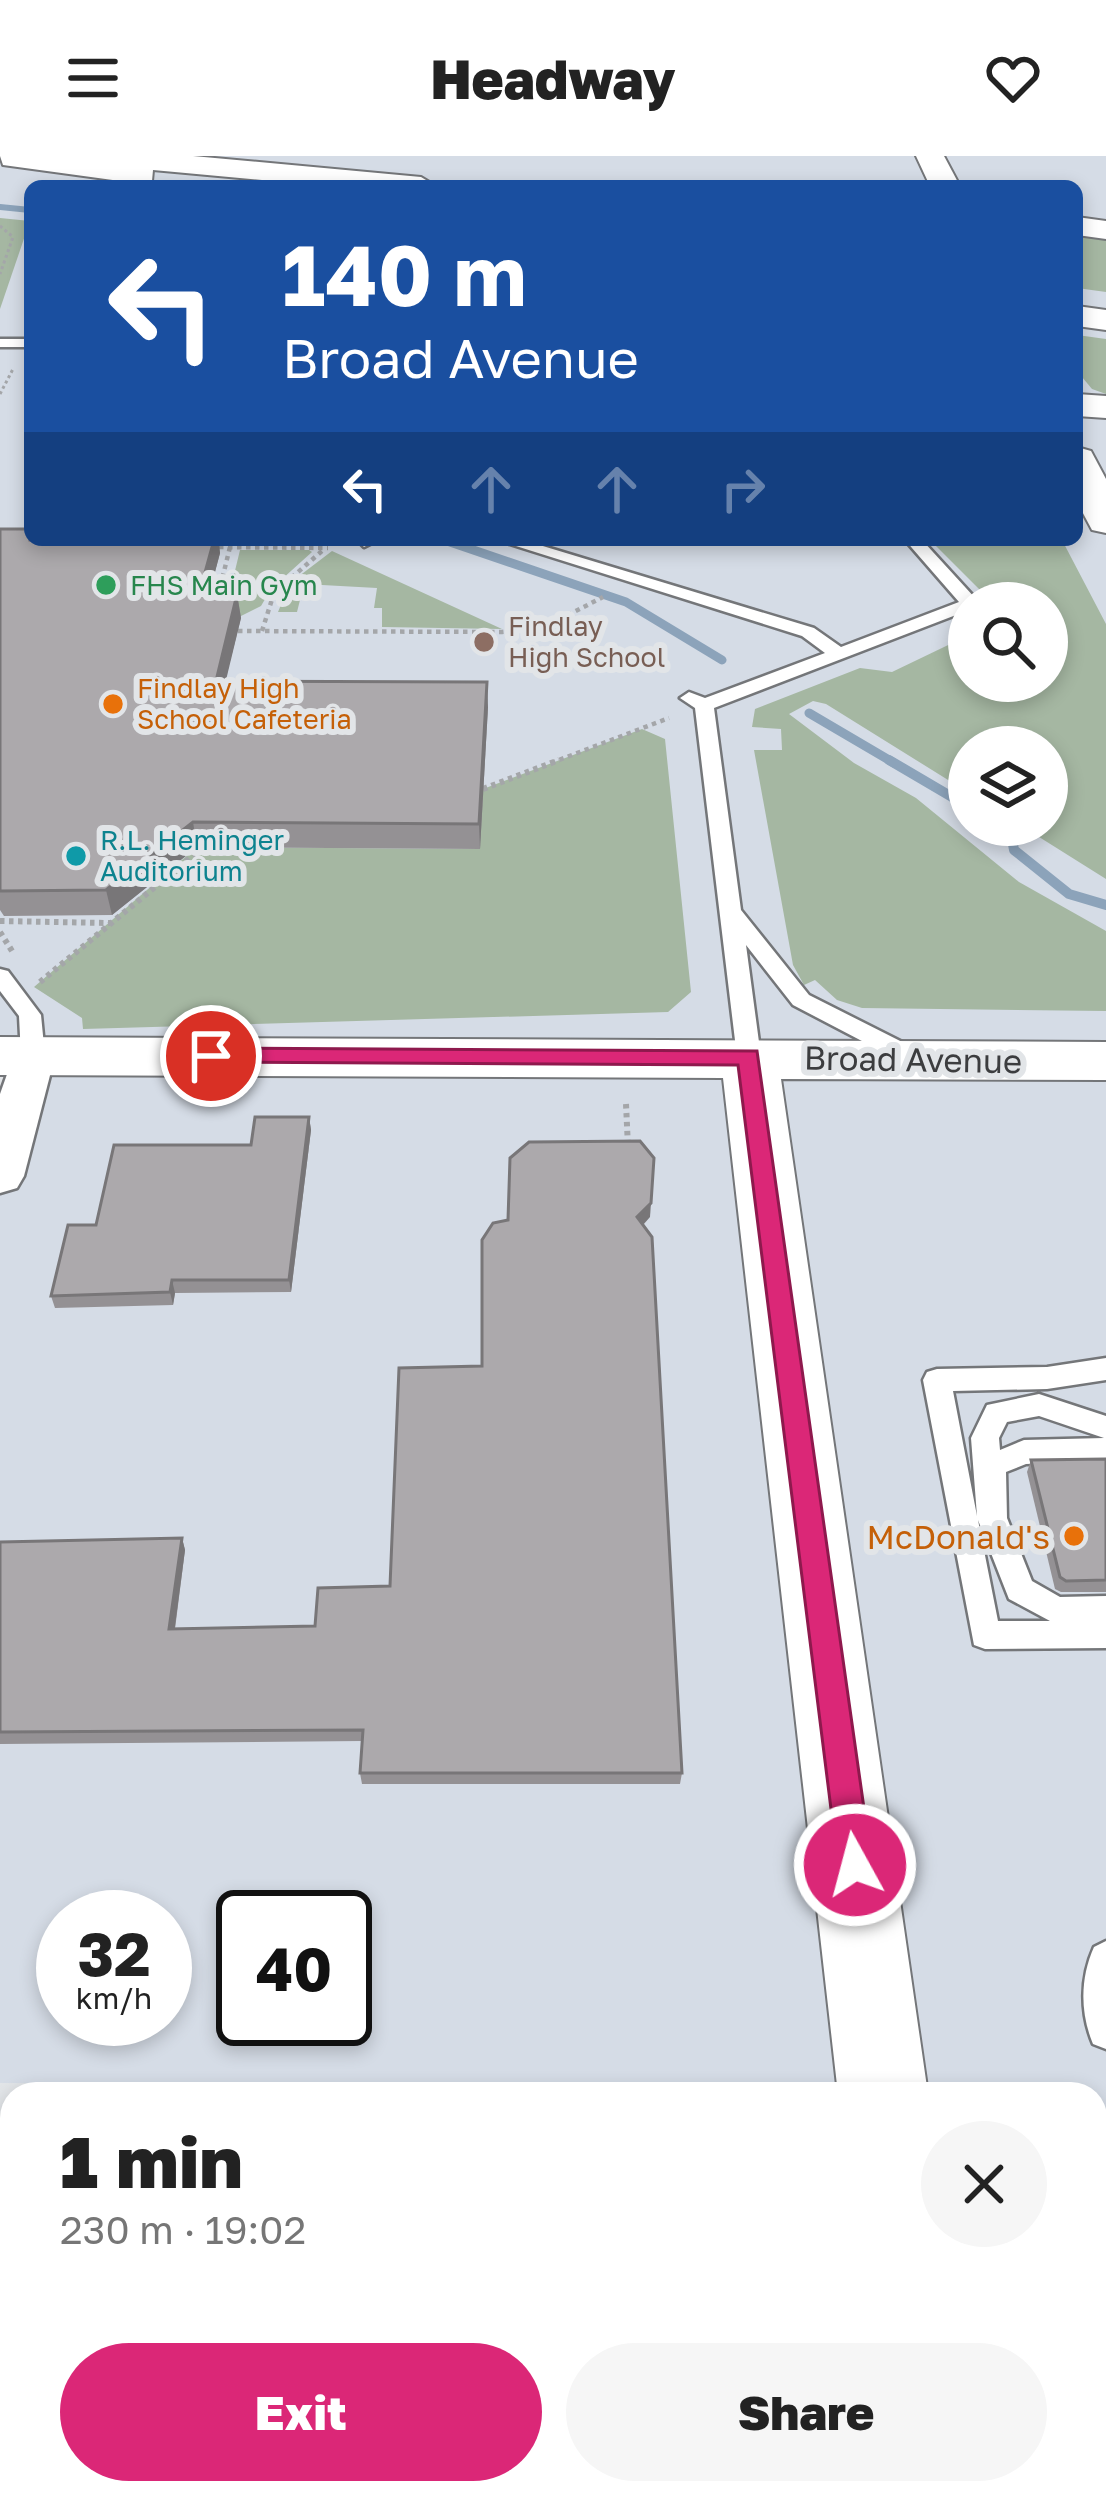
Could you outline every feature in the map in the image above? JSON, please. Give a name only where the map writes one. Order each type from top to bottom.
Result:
[{"type":"main road","points":[[3,156],[184,180]]},
{"type":"main road","points":[[99,156],[357,180]]},
{"type":"main road","points":[[0,168],[87,180]]},
{"type":"main road","points":[[1083,472],[1106,521]]},
{"type":"main road","name":"Broad Avenue","points":[[17,1056],[1106,1061]]},
{"type":"main road","points":[[749,1057],[780,1262],[882,2082]]},
{"type":"street","points":[[0,1176],[17,1056]]},
{"type":"lane","points":[[526,546],[808,632],[838,653]]},
{"type":"lane","points":[[918,546],[951,582]]},
{"type":"lane","points":[[749,1057],[696,701],[948,611]]},
{"type":"lane","points":[[730,910],[801,1000],[916,1059]]},
{"type":"lane","points":[[0,976],[30,1015],[17,1056]]},
{"type":"lane","points":[[1106,1369],[1047,1378],[938,1380],[985,1635],[1106,1634]]},
{"type":"lane","points":[[1106,1427],[1039,1405],[997,1413],[985,1438],[992,1518],[1020,1591],[1057,1610],[1106,1609]]},
{"type":"lane","points":[[992,1518],[992,1466],[1024,1451],[1106,1449]]},
{"type":"lane","points":[[1106,1958],[1100,2016],[1106,2031]]},
{"type":"path","points":[[0,226],[14,237],[14,248],[0,274]]},
{"type":"path","points":[[209,547],[337,546]]},
{"type":"path","points":[[212,618],[230,547]]},
{"type":"path","points":[[262,631],[274,593],[328,548]]},
{"type":"path","points":[[238,631],[502,632],[543,628],[587,606]]},
{"type":"path","points":[[483,789],[696,701]]},
{"type":"path","points":[[34,987],[196,853]]},
{"type":"path","points":[[0,921],[110,923]]},
{"type":"path","points":[[626,1104],[629,1155]]},
{"type":"shaded area","points":[[0,156],[1106,156],[1106,2082],[0,2082],[0,1176],[33,1057],[0,1056]]},
{"type":"green space","points":[[0,218],[24,220],[24,239],[0,309]]},
{"type":"green space","points":[[1083,235],[1106,238],[1106,292],[1083,289]]},
{"type":"green space","points":[[1083,336],[1106,339],[1106,394],[1092,389],[1083,378]]},
{"type":"green space","points":[[936,546],[1065,546],[1106,624],[1106,879],[1053,846],[1068,846],[1068,726],[948,726],[948,780],[826,704],[813,701],[789,714],[948,824],[948,846],[975,846],[1019,882],[1106,931],[1106,1011],[862,1008],[837,1000],[815,980],[804,985],[793,965],[754,750],[782,750],[781,729],[752,727],[755,709],[860,668],[892,672],[948,645],[948,702],[1068,702],[1068,582],[972,582]]},
{"type":"green space","points":[[240,550],[312,552],[271,589],[261,606],[237,618],[226,608]]},
{"type":"green space","points":[[332,551],[502,629],[382,627],[382,608],[374,608],[377,588],[304,584],[297,612],[278,612],[290,583]]},
{"type":"green space","points":[[642,729],[665,739],[691,992],[668,1012],[83,1029],[82,1018],[34,987],[197,847],[479,849],[483,789]]},
{"type":"building","name":"Findlay High School","points":[[0,529],[24,529],[24,546],[212,546],[199,594],[237,594],[216,681],[487,682],[479,824],[193,822],[106,890],[0,891]]},
{"type":"building","points":[[255,1117],[309,1117],[289,1280],[172,1280],[170,1292],[51,1296],[68,1225],[96,1225],[114,1145],[251,1145]]},
{"type":"building","points":[[640,1141],[654,1158],[651,1203],[637,1217],[652,1237],[682,1773],[360,1773],[363,1730],[0,1732],[0,1542],[182,1538],[169,1629],[315,1626],[318,1588],[390,1586],[399,1368],[482,1366],[482,1240],[493,1223],[508,1220],[510,1158],[529,1142]]},
{"type":"building","name":"McDonald's","points":[[1106,1459],[1106,1580],[1066,1581],[1060,1577],[1031,1460]]},
{"type":"waterway","points":[[0,207],[24,209]]},
{"type":"waterway","points":[[462,546],[626,602],[722,660]]},
{"type":"waterway","points":[[809,713],[894,763]]},
{"type":"waterway","points":[[889,760],[948,795]]},
{"type":"waterway","points":[[1013,846],[1069,894],[1106,905]]},
{"type":"place","name":"FHS Main Gym","points":[[106,585]]},
{"type":"place","name":"Findlay High School","points":[[484,642]]},
{"type":"place","name":"Findlay High School Cafeteria","points":[[113,704]]},
{"type":"place","name":"R.L. Heminger Auditorium","points":[[76,856]]},
{"type":"place","name":"McDonald's","points":[[1074,1536]]},
{"type":"route","points":[[211,1056],[749,1057],[780,1262],[855,1865]]}]
